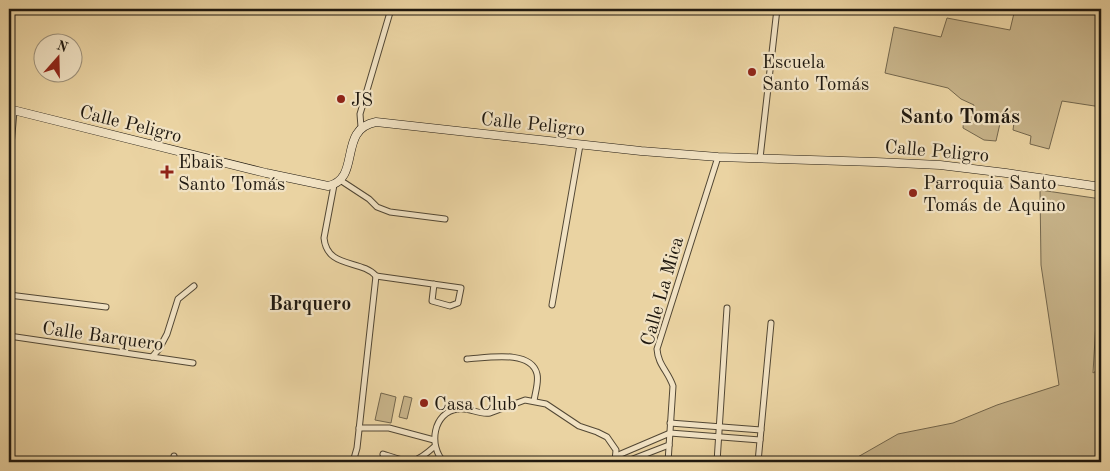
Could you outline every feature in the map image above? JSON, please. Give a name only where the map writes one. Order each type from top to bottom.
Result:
[{"type":"main road","name":"Calle Peligro","points":[[12,110],[317,185],[328,186],[337,182]]},
{"type":"main road","name":"Calle Peligro","points":[[361,127],[376,122],[580,145],[718,157],[945,166],[1006,172],[1101,188]]},
{"type":"main road","points":[[337,182],[347,167],[354,139],[361,127]]},
{"type":"street","points":[[361,127],[360,114],[391,9]]},
{"type":"street","points":[[760,158],[777,9]]},
{"type":"street","points":[[9,169],[12,110]]},
{"type":"street","points":[[552,306],[580,145]]},
{"type":"street","name":"Calle La Mica","points":[[668,462],[672,386],[671,380],[658,359],[657,349],[718,157]]},
{"type":"street","points":[[434,284],[432,301],[450,306],[458,302],[461,288],[434,284],[376,276],[369,270],[334,258],[324,246],[324,238],[337,182],[369,199],[377,207],[390,212],[445,219]]},
{"type":"street","points":[[353,462],[359,428],[376,276]]},
{"type":"street","points":[[152,357],[167,334],[178,299],[194,286]]},
{"type":"street","points":[[9,295],[106,307]]},
{"type":"street","points":[[717,462],[727,308]]},
{"type":"street","points":[[758,462],[771,323]]},
{"type":"street","name":"Calle Barquero","points":[[9,336],[193,363]]},
{"type":"street","points":[[467,359],[513,357],[529,362],[537,376],[534,401]]},
{"type":"street","points":[[444,462],[435,443],[435,433],[440,421],[451,411],[464,408],[485,414],[525,400],[546,404],[579,426],[603,434],[614,445],[616,459],[670,433],[760,440]]},
{"type":"street","points":[[670,423],[761,430]]},
{"type":"street","points":[[359,428],[389,428],[435,443]]},
{"type":"street","points":[[383,454],[406,462],[418,460],[435,443]]},
{"type":"street","points":[[625,462],[669,445]]},
{"type":"street","points":[[174,456],[174,462]]},
{"type":"shaded area","points":[[1015,9],[1101,9],[1101,107],[1062,101],[1049,149],[1030,144],[1031,136],[1013,130],[1014,122],[1001,119],[996,141],[984,140],[963,128],[964,117],[966,114],[971,114],[974,105],[961,99],[948,88],[885,73],[894,27],[941,37],[947,18],[1010,30]]},
{"type":"shaded area","points":[[1040,190],[1101,199],[1101,237],[1093,373],[1101,368],[1101,462],[849,462],[898,434],[953,423],[997,405],[1059,385],[1041,265]]},
{"type":"shaded area","points":[[381,393],[396,397],[391,423],[375,420]]},
{"type":"shaded area","points":[[404,396],[412,398],[407,419],[399,417]]},
{"type":"place","name":"Escuela Santo Tomás","points":[[752,72]]},
{"type":"place","name":"JS","points":[[341,99]]},
{"type":"place","name":"Ebais Santo Tomás","points":[[167,172]]},
{"type":"place","name":"Parroquia Santo Tomás de Aquino","points":[[913,193]]},
{"type":"place","name":"Casa Club","points":[[424,403]]},
{"type":"district","name":"Santo Tomás","points":[[960,116]]},
{"type":"district","name":"Barquero","points":[[310,303]]}]
